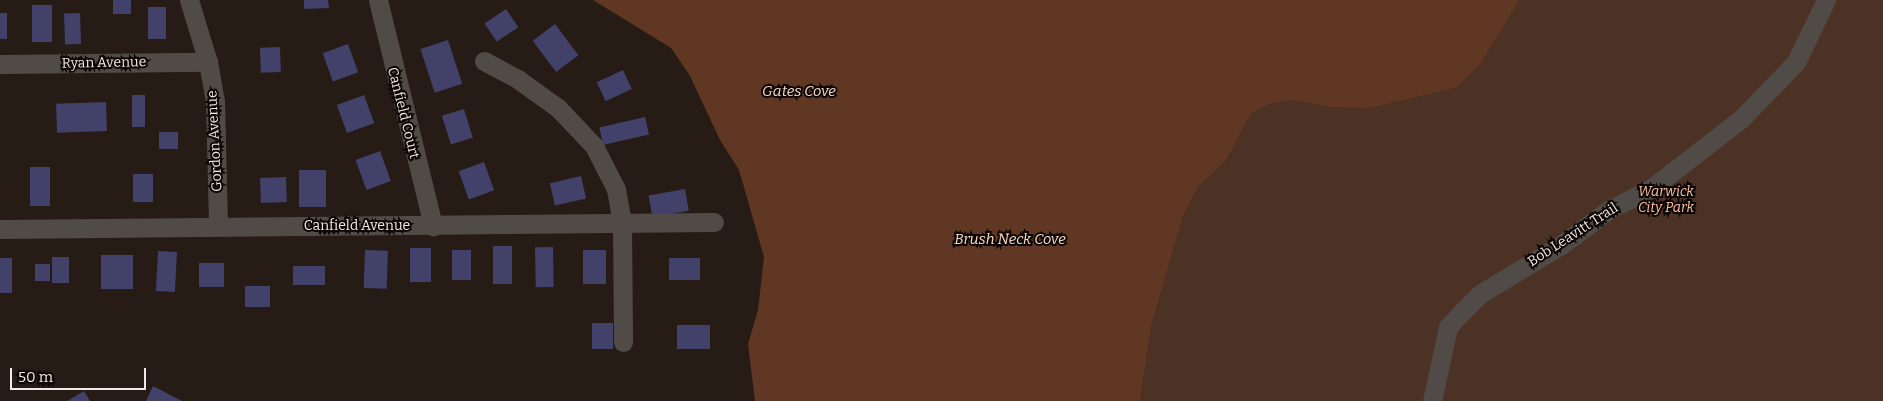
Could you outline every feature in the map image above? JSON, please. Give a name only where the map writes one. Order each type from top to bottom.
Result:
[{"type":"street","name":"Gordon Avenue","points":[[189,0],[208,62],[215,101],[218,225]]},
{"type":"street","name":"Canfield Court","points":[[378,0],[433,226]]},
{"type":"street","name":"Bob Leavitt Trail","points":[[1432,401],[1448,327],[1467,307],[1480,294],[1561,245],[1610,208],[1649,190],[1741,119],[1796,62],[1826,0]]},
{"type":"street","points":[[484,61],[519,80],[558,108],[594,146],[616,189],[622,223],[623,342]]},
{"type":"street","name":"Ryan Avenue","points":[[0,64],[208,62]]},
{"type":"street","name":"Canfield Avenue","points":[[0,229],[218,225],[433,226],[714,222]]},
{"type":"green space","name":"Warwick City Park","points":[[1520,0],[1883,0],[1883,401],[1140,401],[1152,324],[1183,217],[1198,187],[1226,161],[1251,114],[1268,105],[1293,100],[1327,107],[1367,109],[1456,88],[1480,65]]},
{"type":"water","name":"Brush Neck Cove","points":[[593,0],[1520,0],[1480,65],[1456,88],[1367,109],[1327,107],[1293,100],[1268,105],[1251,114],[1226,161],[1198,187],[1183,217],[1152,324],[1140,401],[755,401],[748,344],[758,310],[764,257],[739,170],[720,140],[690,76],[671,48]]},
{"type":"building","points":[[113,0],[131,0],[131,14],[113,14]]},
{"type":"building","points":[[304,0],[328,0],[329,8],[304,9]]},
{"type":"building","points":[[32,5],[52,5],[52,42],[32,42]]},
{"type":"building","points":[[148,7],[166,7],[166,39],[148,39]]},
{"type":"building","points":[[506,9],[518,27],[497,42],[484,24]]},
{"type":"building","points":[[0,13],[7,13],[7,39],[0,39]]},
{"type":"building","points":[[80,13],[81,44],[65,45],[64,14]]},
{"type":"building","points":[[555,24],[578,55],[556,72],[533,41]]},
{"type":"building","points":[[448,40],[462,84],[435,93],[420,49]]},
{"type":"building","points":[[348,44],[358,72],[333,81],[323,53]]},
{"type":"building","points":[[280,47],[281,72],[261,73],[260,48]]},
{"type":"building","points":[[623,70],[632,89],[606,101],[597,82]]},
{"type":"building","points":[[132,95],[145,95],[145,127],[132,127]]},
{"type":"building","points":[[364,95],[374,123],[347,133],[337,105]]},
{"type":"building","points":[[106,102],[107,131],[57,133],[56,104]]},
{"type":"building","points":[[464,109],[473,138],[451,144],[442,116]]},
{"type":"building","points":[[645,117],[649,135],[603,145],[599,128]]},
{"type":"building","points":[[159,132],[178,132],[178,149],[159,149]]},
{"type":"building","points":[[380,151],[391,181],[367,190],[356,160]]},
{"type":"building","points":[[484,162],[494,190],[469,199],[459,171]]},
{"type":"building","points":[[30,167],[50,167],[50,206],[30,206]]},
{"type":"building","points":[[299,170],[326,170],[326,207],[299,207]]},
{"type":"building","points":[[133,174],[153,174],[153,202],[133,202]]},
{"type":"building","points":[[581,176],[586,198],[555,206],[550,183]]},
{"type":"building","points":[[286,177],[287,202],[261,203],[260,178]]},
{"type":"building","points":[[685,189],[689,211],[652,217],[649,195]]},
{"type":"building","points":[[493,246],[512,246],[512,284],[493,284]]},
{"type":"building","points":[[535,247],[553,247],[554,287],[536,287]]},
{"type":"building","points":[[410,248],[431,248],[431,282],[410,282]]},
{"type":"building","points":[[365,250],[388,251],[387,289],[364,288]]},
{"type":"building","points":[[452,250],[471,250],[471,280],[452,280]]},
{"type":"building","points":[[583,250],[606,250],[606,284],[583,284]]},
{"type":"building","points":[[158,251],[177,252],[175,292],[156,291]]},
{"type":"building","points":[[101,255],[133,255],[133,289],[101,289]]},
{"type":"building","points":[[52,257],[69,257],[69,283],[52,283]]},
{"type":"building","points":[[0,258],[12,258],[12,293],[0,293]]},
{"type":"building","points":[[669,258],[700,258],[700,280],[669,280]]},
{"type":"building","points":[[199,263],[224,263],[224,287],[199,287]]},
{"type":"building","points":[[35,264],[50,264],[50,281],[35,281]]},
{"type":"building","points":[[293,266],[325,266],[325,285],[293,285]]},
{"type":"building","points":[[245,286],[270,286],[270,307],[245,307]]},
{"type":"building","points":[[592,323],[613,323],[613,349],[592,349]]},
{"type":"building","points":[[677,325],[710,325],[710,349],[677,349]]},
{"type":"building","points":[[153,386],[182,401],[146,401]]},
{"type":"building","points":[[84,391],[90,401],[67,401]]},
{"type":"water label","name":"Gates Cove","points":[[799,92]]}]
